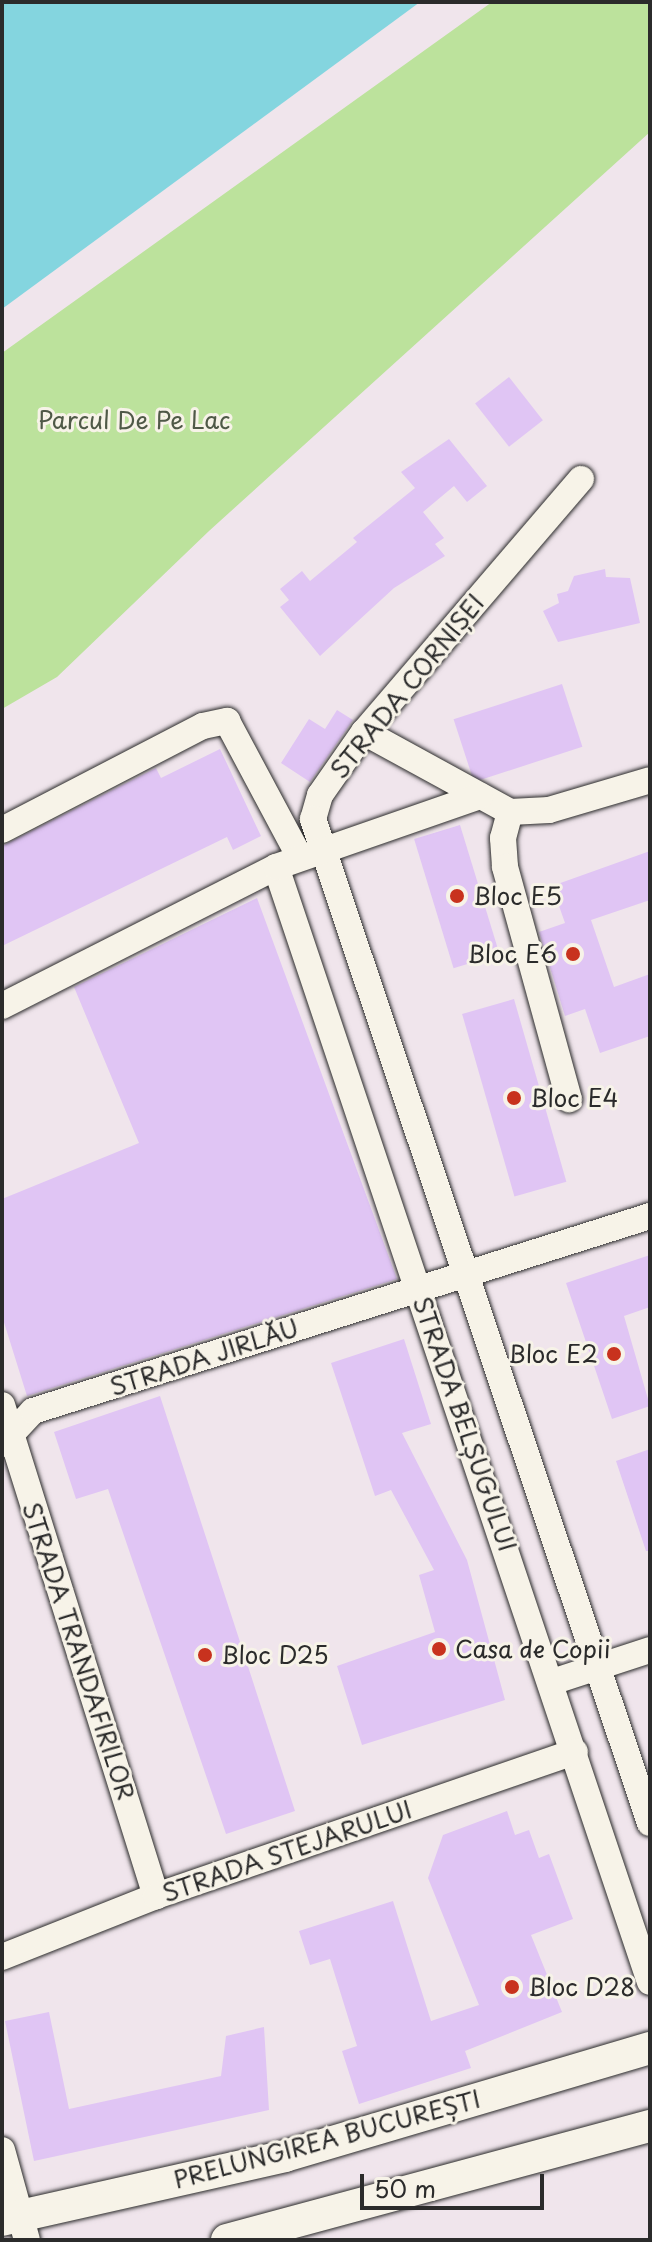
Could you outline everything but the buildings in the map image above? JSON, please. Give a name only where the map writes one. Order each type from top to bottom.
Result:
[{"type":"main road","name":"PRELUNGIREA BUCUREȘTI","points":[[17,2225],[285,2156],[650,2048]]},
{"type":"main road","points":[[240,2239],[650,2126]]},
{"type":"street","name":"STRADA CORNIȘEI","points":[[327,849],[313,819],[320,795],[364,732],[581,479]]},
{"type":"street","name":"STRADA BELȘUGULUI","points":[[2,830],[203,726],[227,721],[288,863],[419,1288],[650,1982]]},
{"type":"street","points":[[364,732],[510,812],[549,810],[650,780]]},
{"type":"street","points":[[2,1006],[288,863],[480,796]]},
{"type":"street","points":[[510,812],[503,838],[505,867],[569,1099]]},
{"type":"street","name":"STRADA BELȘUGULUI","points":[[327,849],[650,1823]]},
{"type":"street","name":"STRADA JIRLĂU","points":[[7,1441],[33,1411],[650,1216]]},
{"type":"street","name":"STRADA TRANDAFIRILOR","points":[[2,1405],[7,1441],[156,1896]]},
{"type":"street","points":[[552,1682],[650,1650]]},
{"type":"street","name":"STRADA STEJARULUI","points":[[2,1957],[156,1896],[575,1752]]},
{"type":"street","points":[[2,2150],[17,2225]]},
{"type":"green space","name":"Parcul De Pe Lac","points":[[492,2],[650,2],[650,132],[209,531],[57,677],[2,709],[2,353]]},
{"type":"water","points":[[2,2],[420,2],[2,309]]},
{"type":"place","name":"Bloc E5","points":[[457,896]]},
{"type":"place","name":"Bloc E6","points":[[573,954]]},
{"type":"place","name":"Bloc E4","points":[[514,1098]]},
{"type":"place","name":"Bloc E2","points":[[614,1354]]},
{"type":"place","name":"Casa de Copii","points":[[439,1649]]},
{"type":"place","name":"Bloc D25","points":[[205,1655]]},
{"type":"place","name":"Bloc D28","points":[[512,1987]]}]
